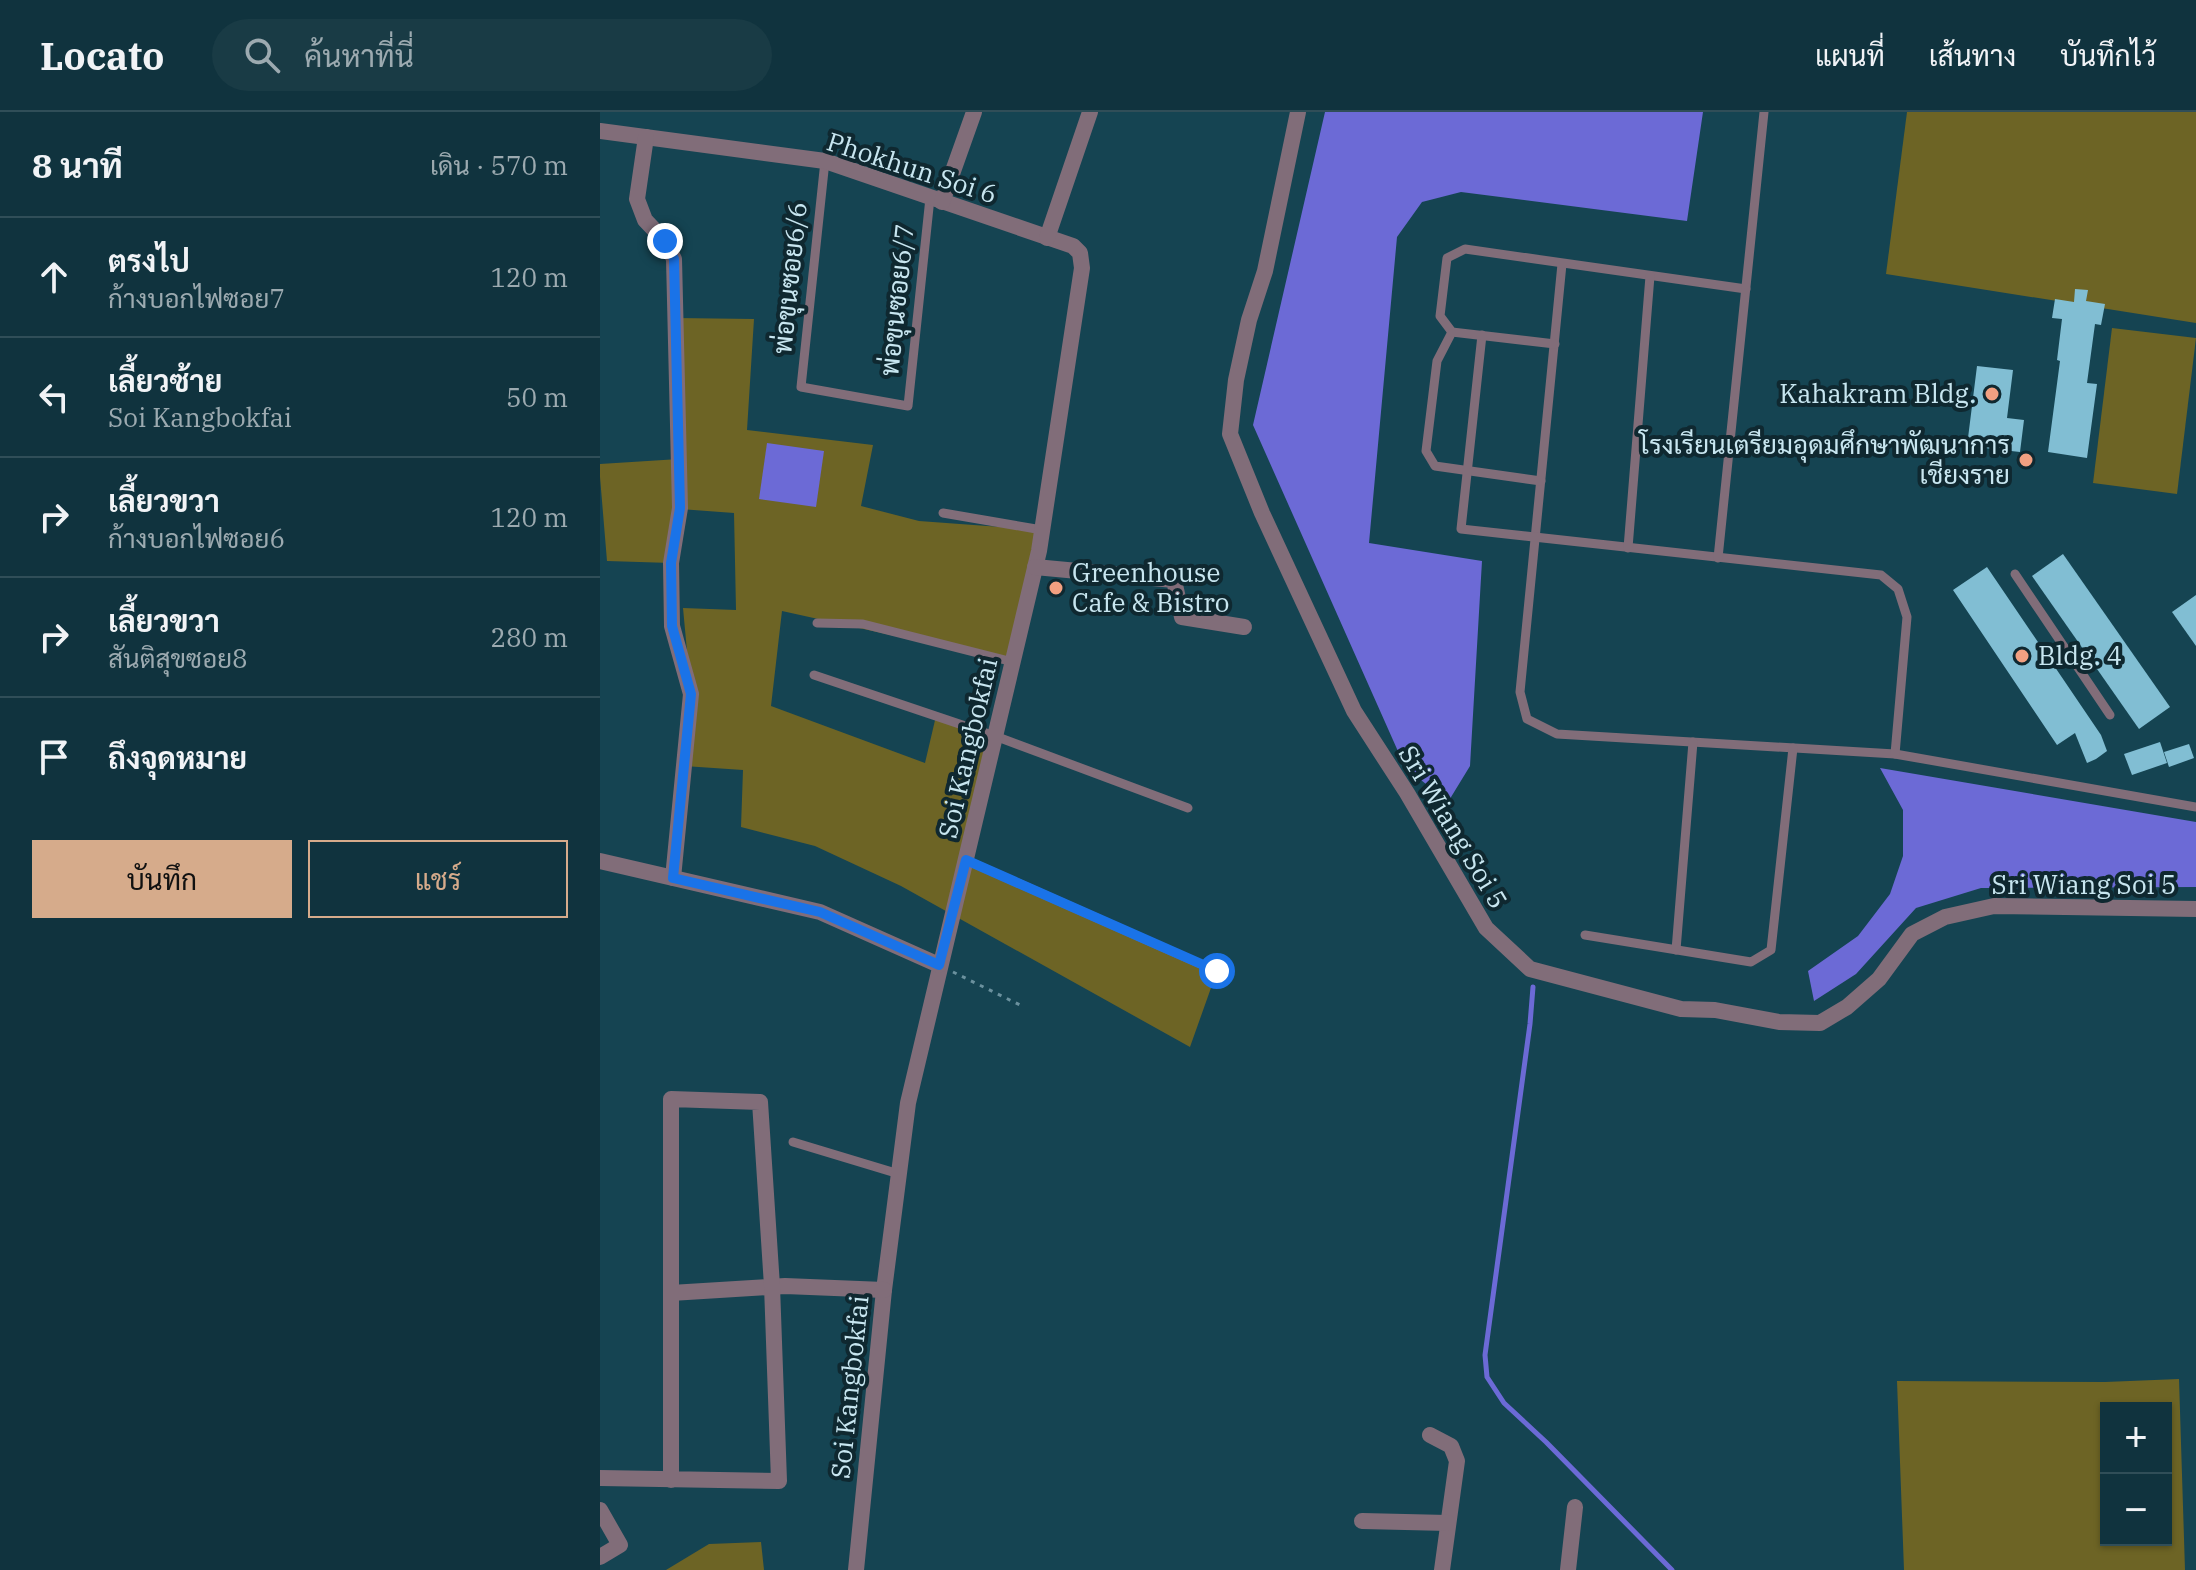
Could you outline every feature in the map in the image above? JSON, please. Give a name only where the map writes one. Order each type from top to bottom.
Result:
[{"type":"street","points":[[936,200],[974,112]]},
{"type":"street","points":[[1047,238],[1090,112]]},
{"type":"street","name":"Sri Wiang Soi 5","points":[[1298,112],[1265,271],[1245,335],[1230,434],[1262,513],[1354,711],[1407,793],[1486,928],[1530,969],[1681,1009],[1715,1010],[1779,1022],[1820,1023],[1847,1007],[1879,979],[1912,934],[1945,917],[1994,906],[2196,909]]},
{"type":"street","name":"Phokhun Soi 6","points":[[600,131],[825,161],[1064,244]]},
{"type":"street","points":[[646,137],[637,199],[645,220],[665,241],[674,259],[680,508],[671,563],[672,626],[691,694],[673,878]]},
{"type":"street","name":"Soi Kangbokfai","points":[[856,1570],[884,1290],[908,1103],[1042,530],[1082,268],[1080,253],[1073,246],[1064,244]]},
{"type":"street","points":[[1035,567],[1174,580],[1182,617],[1244,627]]},
{"type":"street","points":[[600,861],[820,912],[939,965]]},
{"type":"street","points":[[600,1478],[671,1480],[779,1481],[772,1286],[760,1102],[671,1099],[671,1480]]},
{"type":"street","points":[[671,1293],[772,1286],[884,1290]]},
{"type":"street","points":[[1430,1435],[1451,1446],[1457,1461],[1442,1570]]},
{"type":"street","points":[[1568,1570],[1575,1507]]},
{"type":"street","points":[[600,1510],[620,1545],[600,1557]]},
{"type":"street","points":[[1362,1521],[1448,1523]]},
{"type":"lane","points":[[1718,558],[1764,112]]},
{"type":"lane","name":"พ่อขุนซอย6/6","points":[[825,161],[801,387],[908,406]]},
{"type":"lane","name":"พ่อขุนซอย6/7","points":[[908,406],[936,200]]},
{"type":"lane","points":[[1555,344],[1452,332],[1440,316],[1447,258],[1465,249],[1746,289]]},
{"type":"lane","points":[[1562,264],[1520,692],[1527,719],[1557,734],[1895,754],[2196,807]]},
{"type":"lane","points":[[1628,548],[1650,276]]},
{"type":"lane","points":[[1452,332],[1437,361],[1426,451],[1435,466],[1541,481]]},
{"type":"lane","points":[[1482,335],[1461,529],[1881,575],[1898,589],[1907,617],[1895,754]]},
{"type":"lane","points":[[943,513],[1042,530]]},
{"type":"lane","points":[[2015,574],[2110,715]]},
{"type":"lane","points":[[817,623],[863,624],[1013,662]]},
{"type":"lane","points":[[814,675],[995,736],[1188,808]]},
{"type":"lane","points":[[1676,950],[1693,742]]},
{"type":"lane","points":[[1585,935],[1751,962],[1771,950],[1793,748]]},
{"type":"lane","points":[[966,860],[1223,974]]},
{"type":"lane","points":[[793,1142],[899,1174]]},
{"type":"path","points":[[939,965],[1022,1006]]},
{"type":"shaded area","points":[[1325,112],[1703,112],[1687,221],[1461,192],[1422,202],[1397,237],[1369,543],[1482,561],[1470,766],[1448,802],[1405,767],[1253,425]]},
{"type":"shaded area","points":[[1907,112],[2196,112],[2196,323],[1886,274]]},
{"type":"shaded area","points":[[676,318],[754,319],[747,430],[873,445],[861,506],[919,521],[1042,530],[1013,662],[782,611],[771,706],[925,763],[936,716],[995,736],[967,860],[1217,971],[1190,1047],[901,886],[815,846],[741,827],[743,770],[684,766],[691,694],[683,608],[736,610],[734,513],[680,509],[671,563],[607,561],[600,477],[600,464],[679,459]]},
{"type":"shaded area","points":[[2112,328],[2196,338],[2177,494],[2093,483]]},
{"type":"shaded area","points":[[767,443],[824,451],[816,507],[759,499]]},
{"type":"shaded area","points":[[1880,768],[2196,822],[2196,887],[1981,888],[1916,908],[1856,974],[1814,1001],[1808,971],[1858,936],[1890,894],[1903,856],[1903,810]]},
{"type":"shaded area","points":[[2179,1379],[2185,1570],[1904,1570],[1897,1381],[2105,1382]]},
{"type":"shaded area","points":[[761,1542],[764,1570],[666,1570],[709,1544]]},
{"type":"building","points":[[2075,289],[2088,290],[2086,301],[2105,304],[2101,325],[2095,324],[2087,383],[2097,384],[2087,458],[2048,452],[2060,361],[2057,360],[2062,319],[2052,318],[2055,299],[2074,302]]},
{"type":"building","name":"Kahakram Bldg.","points":[[1977,366],[2013,370],[2007,418],[2024,420],[2020,452],[1967,446]]},
{"type":"building","points":[[2063,554],[2170,707],[2139,729],[2032,576]]},
{"type":"building","name":"Bldg. 4","points":[[1987,567],[2101,735],[2107,751],[2096,759],[2087,763],[2075,733],[2057,745],[1953,590]]},
{"type":"building","points":[[2196,595],[2196,646],[2172,612]]},
{"type":"building","points":[[2160,742],[2167,763],[2132,775],[2124,754]]},
{"type":"building","points":[[2189,744],[2194,758],[2169,767],[2164,752]]},
{"type":"waterway","points":[[1533,987],[1485,1355],[1487,1377],[1504,1403],[1672,1570]]},
{"type":"place","name":"Kahakram Bldg.","points":[[1992,394]]},
{"type":"place","name":"โรงเรียนเตรียมอุดมศึกษาพัฒนาการ เชียงราย","points":[[2026,460]]},
{"type":"place","name":"Greenhouse Cafe & Bistro","points":[[1056,588]]},
{"type":"place","name":"Bldg. 4","points":[[2022,656]]},
{"type":"route","points":[[665,241],[674,259],[680,508],[671,563],[672,626],[691,694],[673,878],[820,912],[939,965],[966,860],[1217,971]]}]
